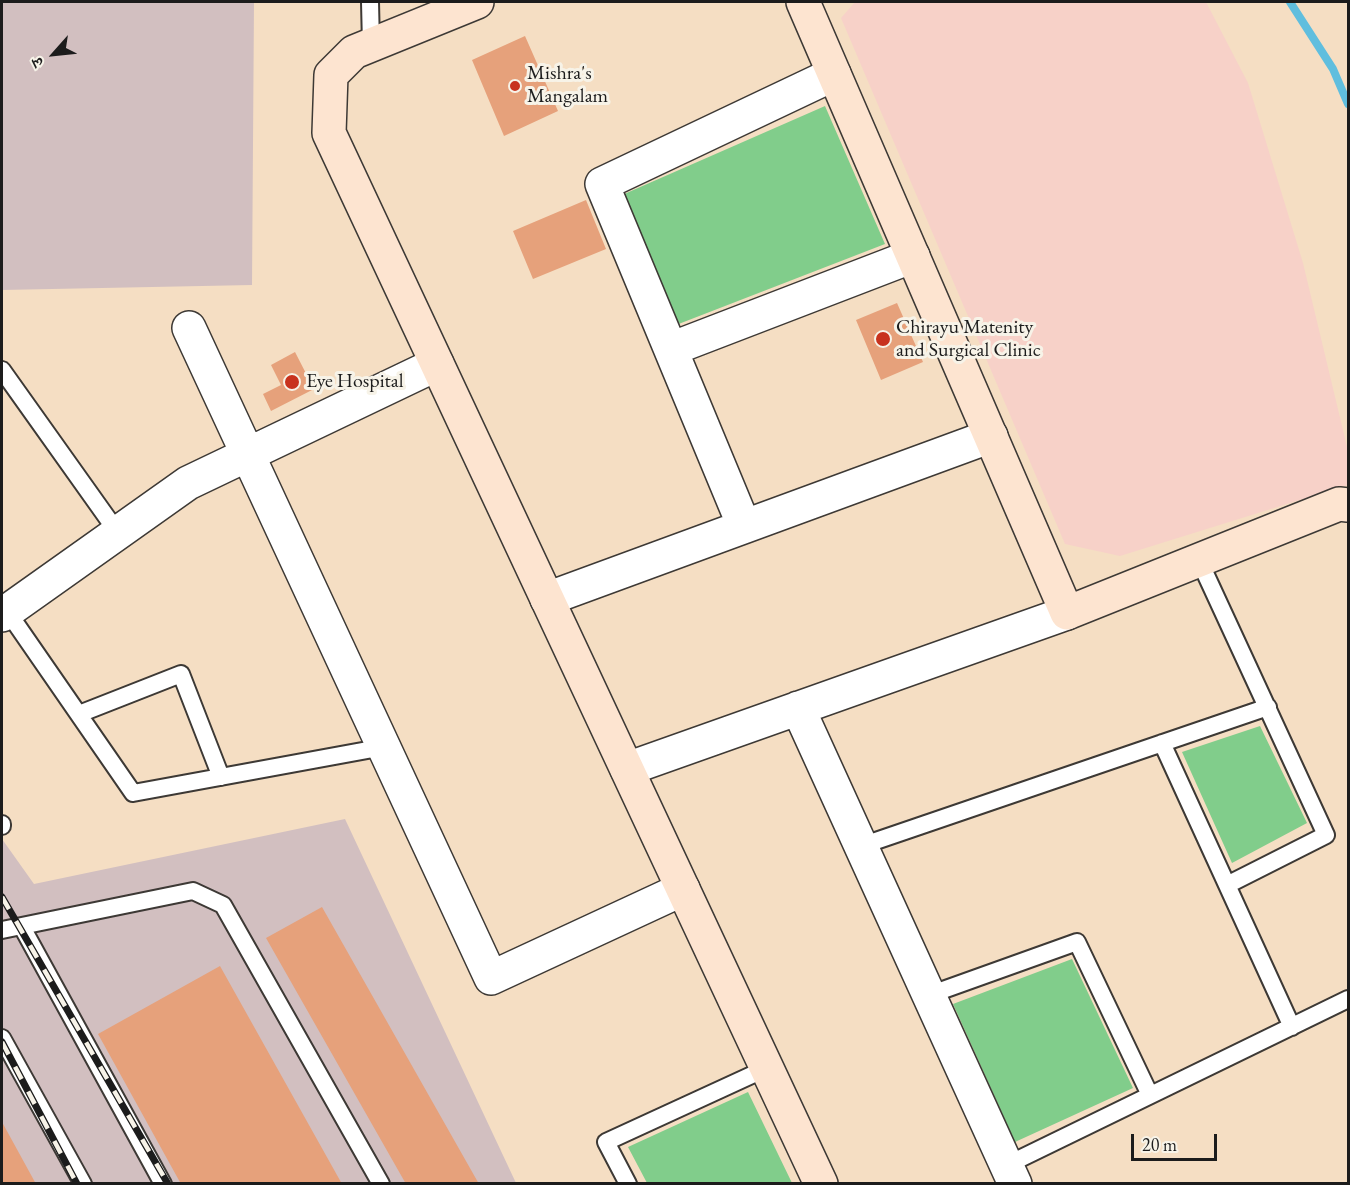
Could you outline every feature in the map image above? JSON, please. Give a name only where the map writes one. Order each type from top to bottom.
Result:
[{"type":"street","points":[[477,2],[354,52],[331,75],[329,133],[821,1184]]},
{"type":"street","points":[[803,2],[1067,613]]},
{"type":"street","points":[[744,526],[602,184],[834,75]]},
{"type":"street","points":[[671,349],[913,256]]},
{"type":"street","points":[[189,328],[491,978],[683,889]]},
{"type":"street","points":[[3,610],[188,483],[437,364]]},
{"type":"street","points":[[547,599],[991,436]]},
{"type":"street","points":[[627,769],[1067,613],[1339,504],[1348,504]]},
{"type":"street","points":[[798,708],[1011,1174]]},
{"type":"lane","points":[[370,2],[371,45]]},
{"type":"lane","points":[[2,370],[118,532]]},
{"type":"lane","points":[[1199,560],[1326,835],[1227,885]]},
{"type":"lane","points":[[3,610],[133,793],[384,747]]},
{"type":"lane","points":[[79,714],[181,674],[221,777]]},
{"type":"lane","points":[[861,846],[1268,707]]},
{"type":"lane","points":[[1162,743],[1292,1027]]},
{"type":"lane","points":[[2,930],[193,891],[223,905],[381,1184]]},
{"type":"lane","points":[[22,927],[163,1184]]},
{"type":"lane","points":[[929,995],[1077,942],[1150,1095]]},
{"type":"lane","points":[[1011,1174],[1150,1095],[1348,999]]},
{"type":"lane","points":[[2,1038],[83,1184]]},
{"type":"lane","points":[[628,1184],[606,1142],[767,1068]]},
{"type":"shaded area","points":[[2,2],[254,2],[252,285],[2,290]]},
{"type":"shaded area","points":[[855,2],[1206,2],[1248,83],[1303,263],[1348,451],[1348,485],[1120,556],[1065,544],[841,18]]},
{"type":"shaded area","points":[[345,819],[516,1183],[2,1183],[2,839],[34,884]]},
{"type":"green space","points":[[825,106],[885,244],[676,325],[622,195]]},
{"type":"green space","points":[[1260,726],[1307,823],[1232,863],[1182,752]]},
{"type":"green space","points":[[1072,959],[1133,1088],[1015,1142],[953,1004]]},
{"type":"green space","points":[[748,1092],[792,1183],[647,1183],[628,1147]]},
{"type":"building","name":"Mishra's Mangalam","points":[[525,36],[558,111],[504,136],[472,60]]},
{"type":"building","points":[[586,200],[606,249],[533,279],[513,231]]},
{"type":"building","points":[[897,303],[923,362],[881,380],[856,320]]},
{"type":"building","points":[[295,352],[314,389],[271,411],[263,394],[281,385],[271,365]]},
{"type":"building","points":[[322,907],[479,1184],[406,1184],[266,938]]},
{"type":"building","points":[[220,966],[342,1184],[181,1184],[98,1034]]},
{"type":"building","points":[[2,1122],[36,1184],[2,1184]]},
{"type":"waterway","points":[[1290,2],[1333,69],[1348,104]]},
{"type":"railway","points":[[2,897],[168,1184]]},
{"type":"railway","points":[[2,1042],[77,1184]]},
{"type":"place","name":"Mishra's Mangalam","points":[[515,86]]},
{"type":"place","name":"Chirayu Matenity and Surgical Clinic","points":[[883,339]]},
{"type":"place","name":"Eye Hospital","points":[[292,382]]}]
